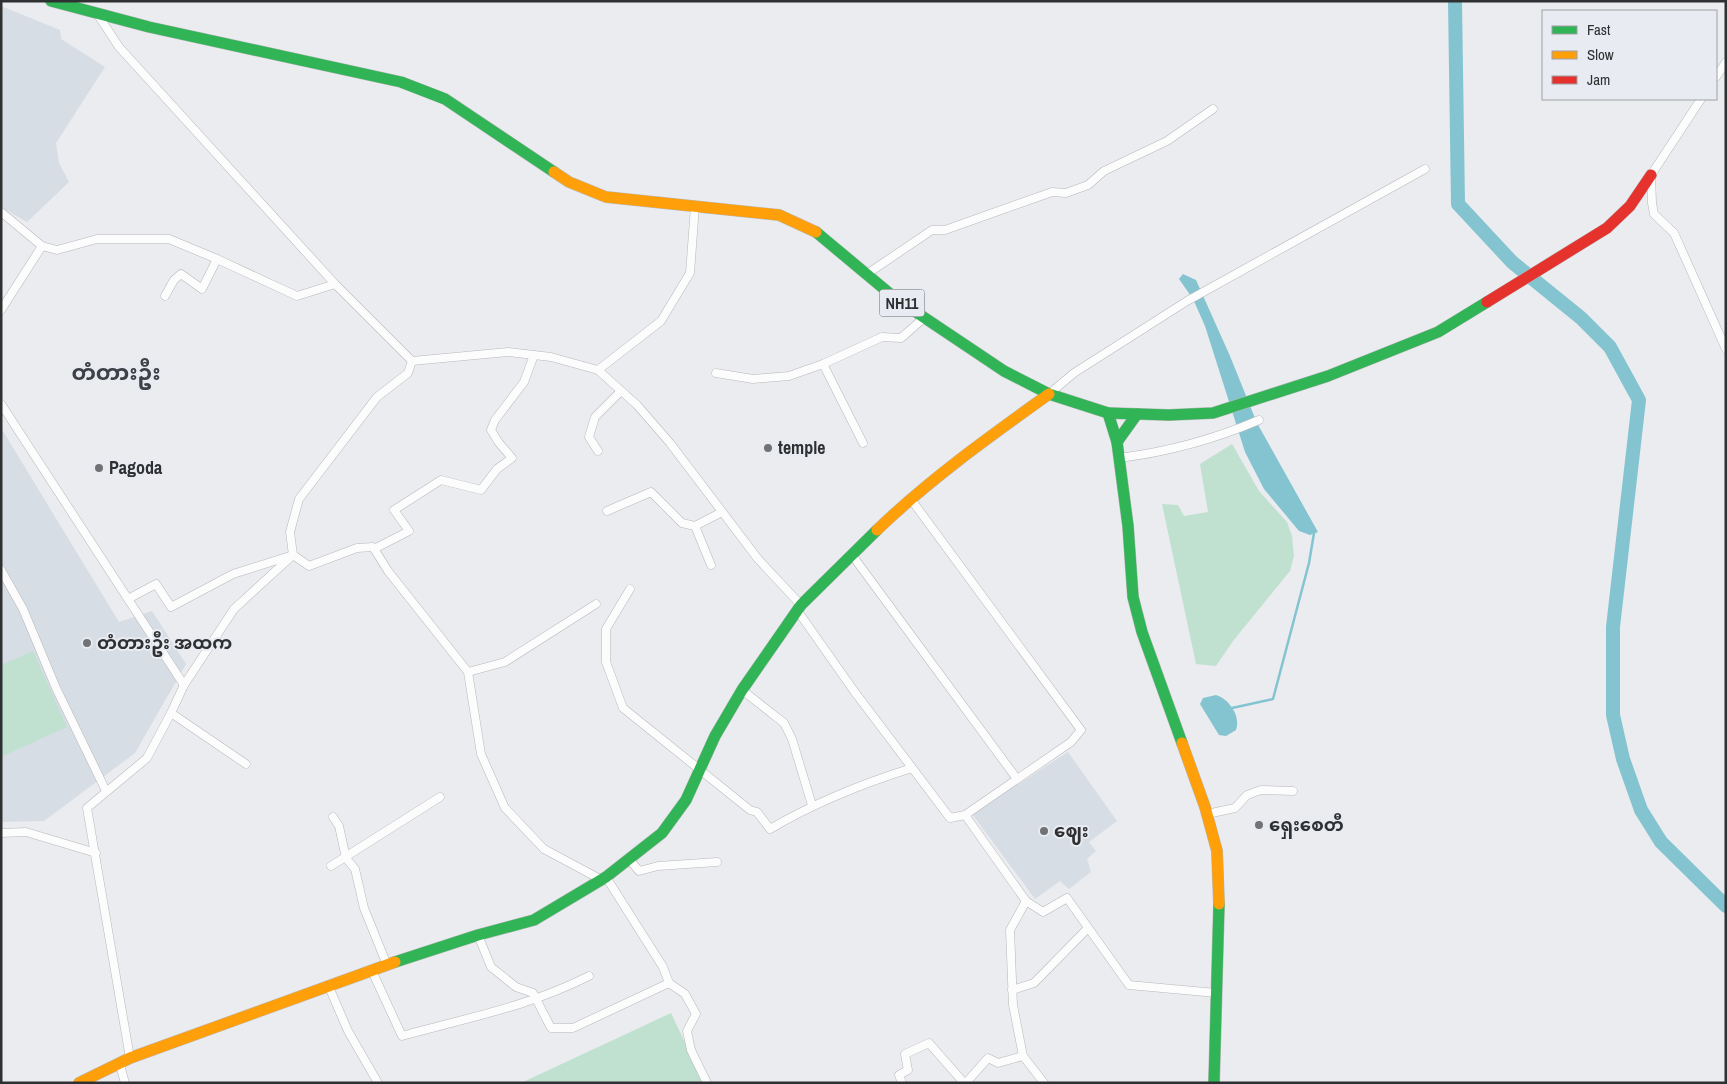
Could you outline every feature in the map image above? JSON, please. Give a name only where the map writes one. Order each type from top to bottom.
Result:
[{"type":"main road","name":"NH11","points":[[51,1],[149,27],[402,82],[445,99],[569,182],[606,197],[779,215],[814,230],[895,298],[1004,371],[1050,394],[1108,413]]},
{"type":"main road","points":[[1214,1083],[1217,851],[1207,814],[1142,632],[1133,597],[1128,526],[1120,458],[1108,413],[1213,413],[1306,384],[1438,332],[1607,228],[1630,206],[1651,174]]},
{"type":"main road","points":[[79,1083],[120,1065],[130,1058],[372,971],[478,935],[534,920],[603,878],[662,833],[686,800],[715,736],[742,690],[799,608],[910,498],[946,468],[1050,394]]},
{"type":"main road","points":[[1117,442],[1137,414]]},
{"type":"street","points":[[97,13],[119,47],[335,284],[412,361]]},
{"type":"street","points":[[1717,76],[1726,62]]},
{"type":"street","points":[[1700,100],[1651,174],[1654,214],[1674,233],[1726,349]]},
{"type":"street","points":[[866,274],[932,230],[945,230],[1052,192],[1066,193],[1088,185],[1104,171],[1167,141],[1213,109]]},
{"type":"street","points":[[1050,394],[1074,373],[1187,300],[1425,169]]},
{"type":"street","points":[[598,370],[661,321],[690,273],[695,206]]},
{"type":"street","points":[[1,212],[42,246],[57,250],[97,239],[169,240],[217,259],[297,296],[335,284]]},
{"type":"street","points":[[1,310],[42,246]]},
{"type":"street","points":[[165,296],[174,280],[181,274],[202,289],[217,259]]},
{"type":"street","points":[[1,294],[8,299]]},
{"type":"street","points":[[716,373],[753,379],[789,376],[823,364],[882,337],[901,338],[925,317]]},
{"type":"street","points":[[412,361],[508,352],[551,357],[598,370],[637,405],[670,443],[758,559],[799,608],[912,768],[950,818],[965,815],[1071,742],[1081,730],[910,498]]},
{"type":"street","points":[[412,361],[408,374],[377,397],[299,500],[290,532],[293,555],[309,566],[357,548],[374,549],[409,531],[394,510],[441,480],[481,490],[497,468],[512,458],[491,430],[495,420],[524,382],[534,355]]},
{"type":"street","points":[[823,364],[863,443]]},
{"type":"street","points":[[598,451],[589,437],[595,418],[621,391]]},
{"type":"street","points":[[1,404],[184,685]]},
{"type":"street","points":[[1120,458],[1149,454],[1232,431],[1259,420]]},
{"type":"street","points":[[607,511],[652,492],[682,523],[695,526],[722,512]]},
{"type":"street","points":[[695,526],[711,565]]},
{"type":"street","points":[[374,549],[388,571],[468,672],[481,754],[506,808],[544,850],[603,878],[664,967],[670,983],[685,994],[696,1014],[687,1031],[691,1050],[707,1083]]},
{"type":"street","points":[[128,599],[156,584],[172,607],[233,574],[293,555]]},
{"type":"street","points":[[130,1058],[87,808],[146,758],[184,685],[234,609],[293,555]]},
{"type":"street","points":[[852,555],[1018,779]]},
{"type":"street","points":[[1,570],[23,609],[56,688],[106,791]]},
{"type":"street","points":[[630,589],[606,630],[606,662],[623,708],[750,810],[757,812],[770,829],[812,805],[858,785],[912,768]]},
{"type":"street","points":[[468,672],[505,662],[596,604]]},
{"type":"street","points":[[742,690],[784,723],[792,740],[812,805]]},
{"type":"street","points":[[171,713],[246,764]]},
{"type":"street","points":[[1207,814],[1236,808],[1247,794],[1261,790],[1293,791]]},
{"type":"street","points":[[331,866],[440,798]]},
{"type":"street","points":[[965,815],[1026,901],[1043,912],[1067,898],[1129,985],[1216,993]]},
{"type":"street","points":[[333,817],[339,826],[346,858],[355,869],[364,908],[387,966]]},
{"type":"street","points":[[1,833],[26,832],[96,853]]},
{"type":"street","points":[[629,859],[639,872],[658,866],[717,862]]},
{"type":"street","points":[[1026,901],[1010,930],[1012,990],[1017,1032],[1023,1056],[1044,1083]]},
{"type":"street","points":[[1012,990],[1034,983],[1088,928]]},
{"type":"street","points":[[478,935],[490,967],[516,987],[533,993],[551,1028],[573,1028],[670,983]]},
{"type":"street","points":[[372,971],[402,1036],[481,1017],[537,1000],[589,976]]},
{"type":"street","points":[[329,987],[348,1031],[378,1083]]},
{"type":"street","points":[[902,1083],[899,1075],[908,1070],[905,1054],[929,1043],[965,1083],[988,1058],[998,1063],[1023,1056]]},
{"type":"street","points":[[120,1065],[125,1083]]},
{"type":"shaded area","points":[[1,6],[60,30],[61,39],[105,67],[56,143],[59,163],[69,182],[27,222],[1,207]]},
{"type":"shaded area","name":"တံတားဦး အထက","points":[[1,428],[119,622],[152,611],[186,664],[135,753],[44,821],[1,822]]},
{"type":"shaded area","name":"ဈေး","points":[[1068,752],[1117,821],[1089,842],[1096,851],[1087,859],[1091,872],[1069,889],[1060,881],[1035,899],[972,814]]},
{"type":"green space","points":[[1232,444],[1259,491],[1287,522],[1292,536],[1294,556],[1290,571],[1233,641],[1216,666],[1196,664],[1162,504],[1178,505],[1184,516],[1208,512],[1200,464]]},
{"type":"green space","points":[[33,651],[67,727],[1,757],[1,665]]},
{"type":"green space","points":[[671,1013],[704,1083],[521,1083]]},
{"type":"water","points":[[1183,274],[1196,280],[1257,423],[1318,532],[1310,535],[1299,531],[1264,489],[1245,452],[1205,326],[1193,299],[1179,279]]},
{"type":"water","points":[[1216,695],[1229,704],[1237,719],[1236,730],[1226,736],[1219,735],[1200,704],[1203,698]]},
{"type":"waterway","points":[[1455,1],[1458,204],[1512,262],[1581,318],[1610,347],[1639,400],[1613,627],[1613,715],[1623,759],[1641,810],[1661,842],[1726,906]]},
{"type":"waterway","points":[[1232,708],[1273,699],[1309,563],[1314,533]]},
{"type":"traffic: fast","points":[[51,1],[149,27],[401,82],[445,99],[554,172]]},
{"type":"traffic: fast","points":[[816,232],[895,298],[1004,371],[1049,394],[1108,413],[1117,442],[1128,526],[1133,597],[1142,632],[1182,743]]},
{"type":"traffic: fast","points":[[1108,413],[1169,415],[1213,413],[1328,376],[1438,332],[1487,302]]},
{"type":"traffic: fast","points":[[1117,442],[1137,414]]},
{"type":"traffic: fast","points":[[395,962],[478,935],[534,920],[606,877],[662,833],[686,800],[715,736],[742,690],[801,605],[877,530]]},
{"type":"traffic: fast","points":[[1214,1083],[1219,904]]},
{"type":"traffic: slow","points":[[554,172],[569,182],[606,197],[779,215],[816,232]]},
{"type":"traffic: slow","points":[[877,530],[939,476],[982,442],[1049,394]]},
{"type":"traffic: slow","points":[[1182,743],[1205,807],[1217,851],[1219,904]]},
{"type":"traffic: slow","points":[[79,1083],[130,1058],[395,962]]},
{"type":"traffic: jam","points":[[1487,302],[1607,228],[1630,206],[1651,175]]},
{"type":"place","name":"temple","points":[[768,448]]},
{"type":"place","name":"Pagoda","points":[[99,468]]},
{"type":"place","name":"တံတားဦး အထက","points":[[87,643]]},
{"type":"place","name":"ရှေးစေတီ","points":[[1259,825]]},
{"type":"place","name":"ဈေး","points":[[1044,831]]},
{"type":"district","name":"တံတားဦး","points":[[116,372]]}]
